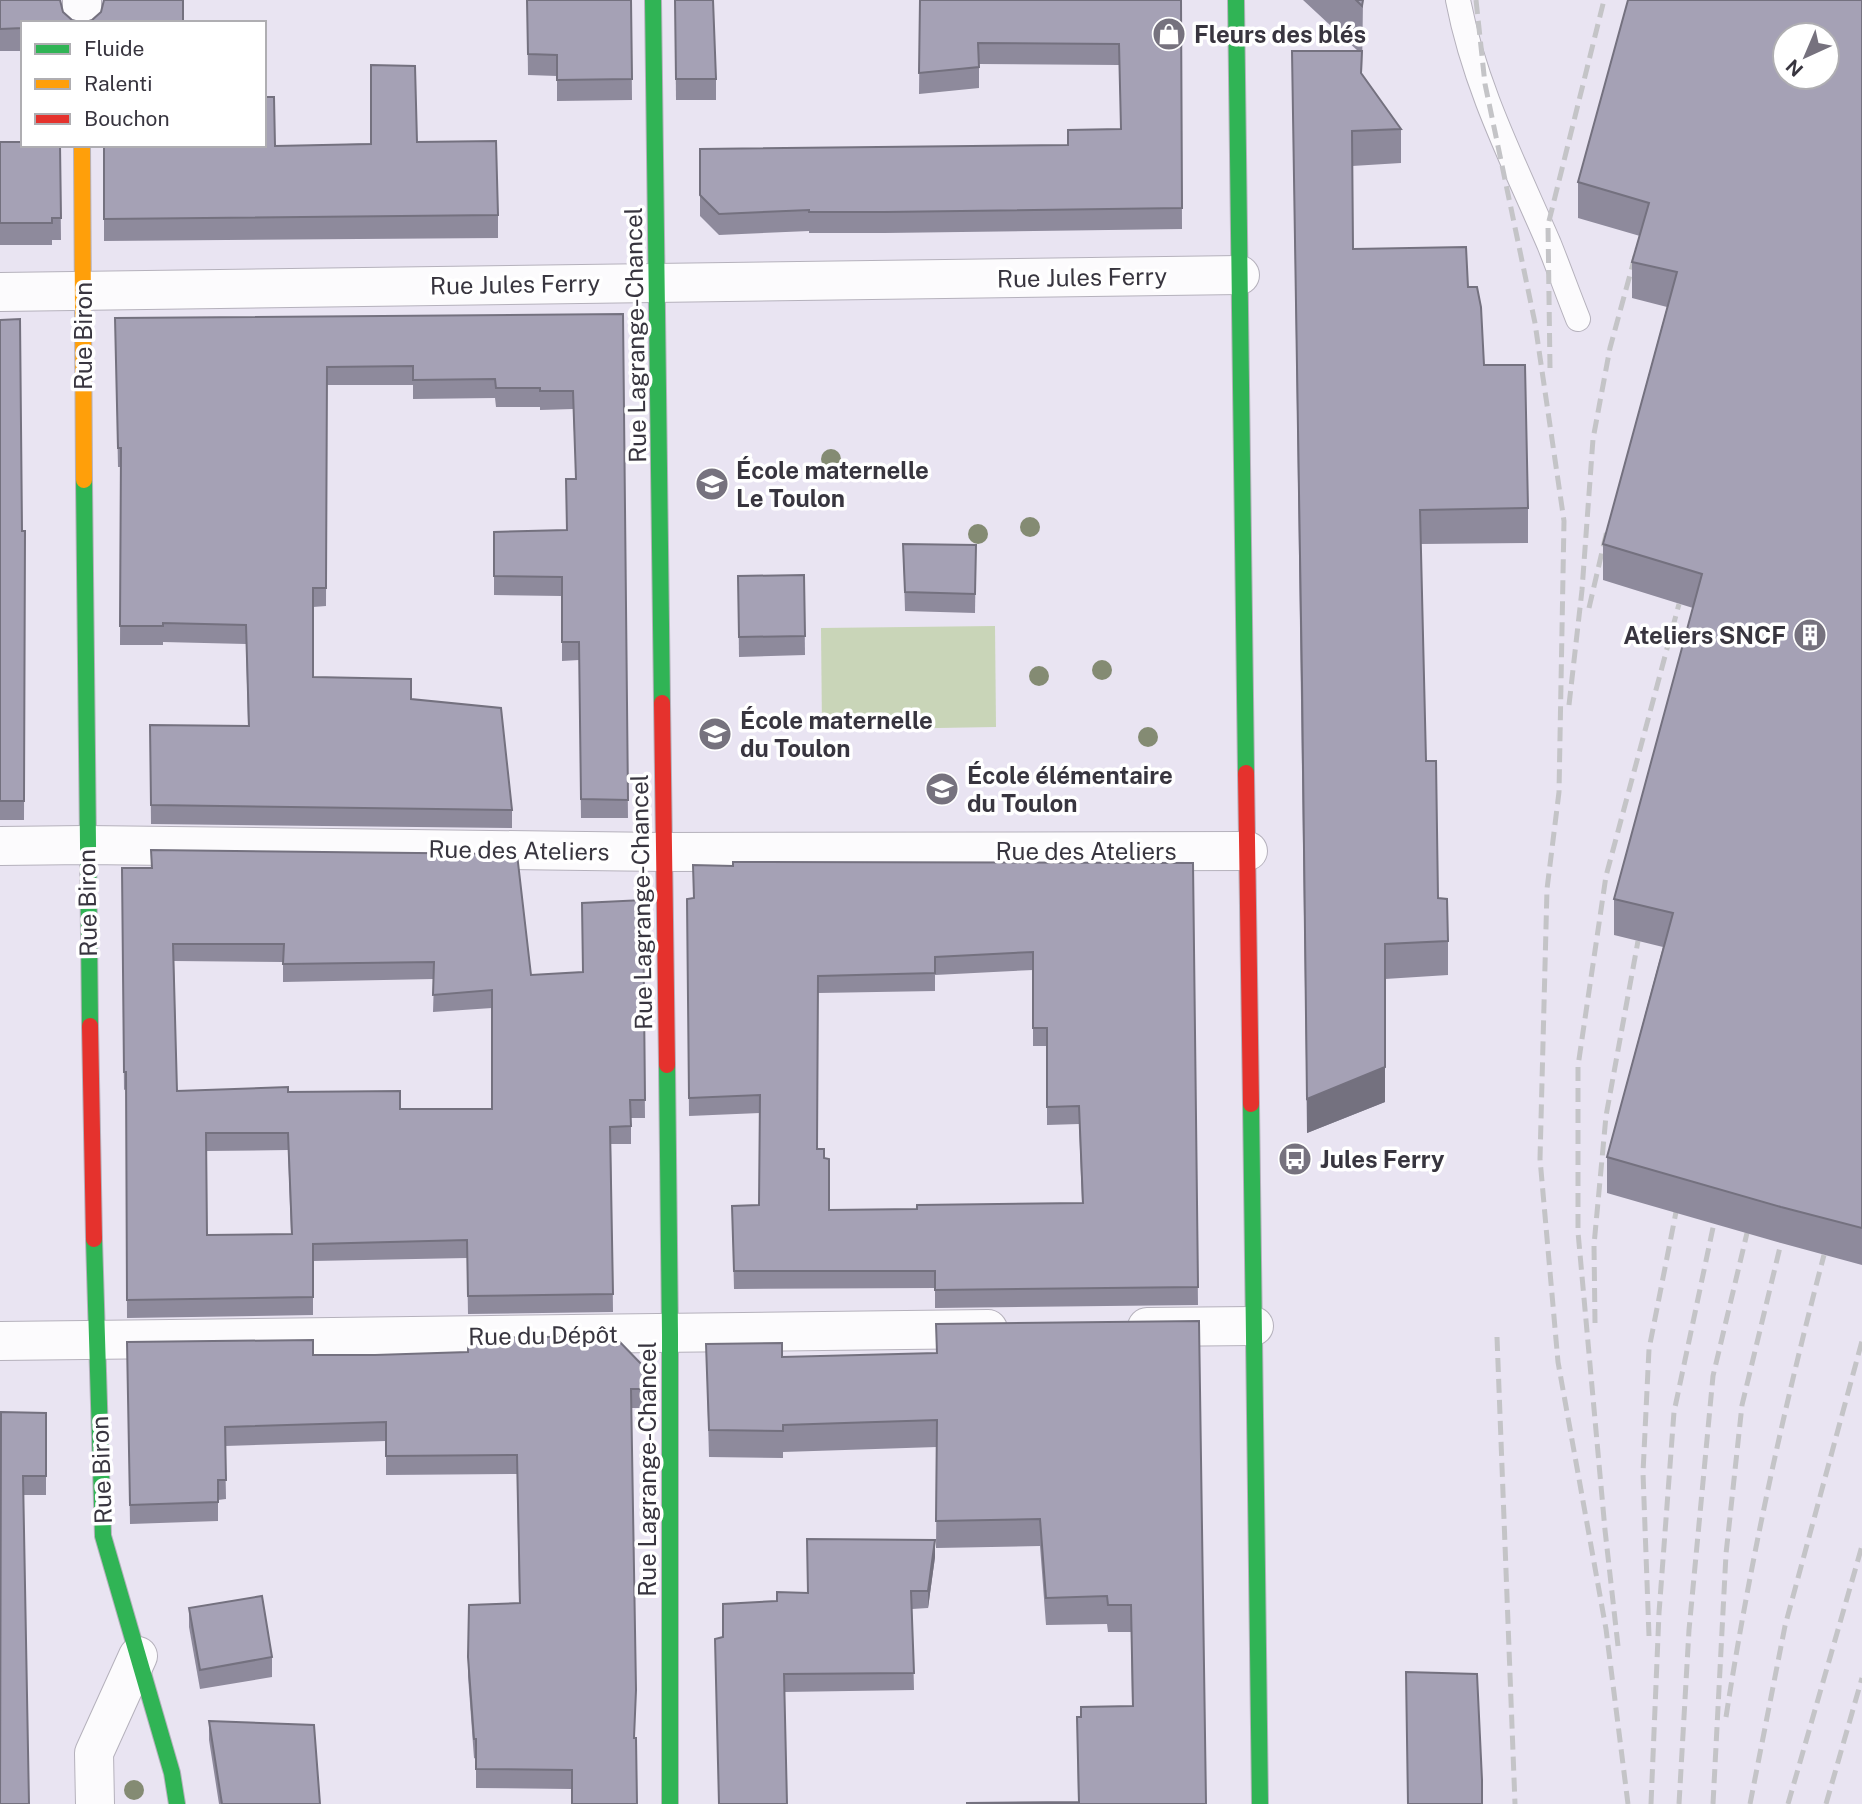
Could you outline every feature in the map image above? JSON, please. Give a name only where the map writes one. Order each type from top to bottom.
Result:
[{"type":"street","points":[[82,0],[82,21]]},
{"type":"street","name":"Rue Lagrange-Chancel","points":[[653,0],[670,1334],[670,1804]]},
{"type":"street","points":[[1236,0],[1261,1804]]},
{"type":"street","name":"Rue Biron","points":[[82,147],[86,845],[103,1536],[172,1773],[177,1804]]},
{"type":"street","name":"Rue Jules Ferry","points":[[0,292],[1240,275]]},
{"type":"street","name":"Rue des Ateliers","points":[[0,846],[663,852],[1248,851]]},
{"type":"street","points":[[1117,1328],[1254,1326]]},
{"type":"street","name":"Rue du Dépôt","points":[[0,1342],[1020,1329]]},
{"type":"street","points":[[95,1804],[94,1753],[138,1656]]},
{"type":"lane","points":[[1458,0],[1494,124],[1549,244],[1578,319]]},
{"type":"green space","points":[[995,626],[996,727],[822,730],[821,628]]},
{"type":"building","points":[[0,0],[60,0],[63,12],[76,21],[21,21],[21,28],[0,29]]},
{"type":"building","points":[[104,0],[183,0],[183,21],[89,21],[101,12]]},
{"type":"building","points":[[527,0],[631,0],[632,79],[557,80],[557,55],[528,54]]},
{"type":"building","points":[[675,0],[713,0],[716,79],[676,79]]},
{"type":"building","points":[[920,0],[1181,0],[1182,208],[885,212],[809,210],[719,214],[700,195],[700,149],[1068,145],[1068,130],[1121,129],[1119,44],[978,43],[979,67],[919,73]]},
{"type":"building","name":"Ateliers SNCF","points":[[1628,0],[1862,0],[1862,1228],[1607,1157],[1673,913],[1614,899],[1702,574],[1603,544],[1677,272],[1632,262],[1649,203],[1578,182]]},
{"type":"building","points":[[1292,51],[1362,51],[1361,73],[1401,129],[1352,131],[1353,249],[1466,247],[1468,287],[1477,287],[1481,307],[1484,365],[1525,365],[1528,508],[1420,510],[1426,761],[1436,761],[1438,898],[1447,899],[1448,941],[1385,944],[1385,1067],[1307,1099],[1302,682]]},
{"type":"building","points":[[371,65],[415,66],[417,142],[496,141],[498,215],[104,219],[104,147],[266,147],[266,97],[274,97],[275,146],[371,144]]},
{"type":"building","points":[[0,142],[21,142],[21,147],[60,147],[61,218],[52,218],[52,223],[0,223]]},
{"type":"building","points":[[623,314],[628,800],[581,799],[579,642],[562,642],[562,577],[494,576],[494,532],[567,530],[566,479],[576,479],[573,391],[496,388],[495,379],[413,380],[413,366],[327,367],[326,588],[313,588],[313,677],[411,679],[411,699],[501,708],[512,810],[151,805],[150,725],[249,726],[246,625],[163,623],[163,626],[120,626],[121,448],[118,448],[115,318]]},
{"type":"building","points":[[20,319],[22,531],[25,531],[24,801],[0,801],[0,320]]},
{"type":"building","points":[[903,544],[976,545],[975,594],[905,592]]},
{"type":"building","points":[[804,575],[805,636],[739,637],[738,576]]},
{"type":"building","points":[[151,850],[517,854],[531,975],[583,972],[582,903],[643,900],[645,1100],[630,1100],[631,1126],[610,1127],[613,1294],[468,1296],[467,1240],[313,1244],[313,1297],[127,1300],[122,868],[152,868]],"holes":[[[173,944],[284,944],[283,964],[434,962],[433,995],[492,990],[492,1109],[400,1109],[400,1091],[288,1092],[288,1087],[177,1091]],[[206,1133],[288,1133],[292,1234],[207,1235]]]},
{"type":"building","points":[[733,862],[1193,863],[1198,1287],[935,1290],[935,1271],[734,1271],[732,1206],[759,1205],[760,1095],[689,1098],[687,899],[694,898],[693,865],[733,866]],"holes":[[[1033,952],[1033,1028],[1047,1028],[1047,1107],[1079,1106],[1083,1203],[917,1205],[917,1209],[829,1210],[829,1159],[824,1158],[824,1149],[817,1149],[818,976],[935,973],[935,957]]]},
{"type":"building","points":[[1199,1321],[1206,1804],[967,1804],[1079,1802],[1077,1717],[1081,1717],[1081,1707],[1133,1706],[1131,1605],[1108,1605],[1107,1596],[1046,1598],[1040,1519],[936,1521],[937,1420],[783,1425],[783,1431],[709,1430],[706,1344],[782,1343],[782,1357],[937,1353],[936,1324]]},
{"type":"building","points":[[614,1336],[648,1371],[648,1389],[631,1389],[637,1804],[572,1804],[572,1770],[476,1769],[476,1739],[468,1657],[469,1605],[520,1603],[517,1455],[386,1456],[386,1422],[225,1427],[226,1480],[218,1480],[218,1502],[130,1505],[127,1342],[313,1340],[313,1355],[375,1355],[468,1352],[468,1338]]},
{"type":"building","points":[[1,1412],[46,1413],[46,1476],[23,1476],[29,1804],[0,1804]]},
{"type":"building","points":[[807,1539],[935,1540],[928,1591],[911,1591],[914,1673],[784,1674],[787,1804],[719,1804],[715,1639],[723,1637],[723,1604],[777,1601],[777,1592],[808,1593]]},
{"type":"building","points":[[262,1596],[272,1657],[200,1670],[189,1608]]},
{"type":"building","points":[[1406,1672],[1477,1674],[1482,1804],[1408,1804]]},
{"type":"building","points":[[209,1721],[314,1725],[320,1804],[222,1804]]},
{"type":"railway","points":[[1476,0],[1485,84],[1535,323],[1564,521],[1559,792],[1547,889],[1540,1159],[1558,1362],[1606,1629],[1628,1804]]},
{"type":"railway","points":[[1550,368],[1548,225],[1604,0]]},
{"type":"railway","points":[[1569,705],[1582,590],[1593,439],[1610,348],[1637,249]]},
{"type":"railway","points":[[1589,608],[1608,526]]},
{"type":"railway","points":[[1618,1646],[1578,1232],[1578,1066],[1606,876],[1679,604]]},
{"type":"railway","points":[[1595,1323],[1594,1245],[1606,1116],[1638,941]]},
{"type":"railway","points":[[1649,1636],[1643,1473],[1649,1349],[1676,1212]]},
{"type":"railway","points":[[1651,1804],[1659,1613],[1674,1412],[1714,1223]]},
{"type":"railway","points":[[1679,1804],[1689,1630],[1713,1376],[1747,1233]]},
{"type":"railway","points":[[1713,1804],[1726,1554],[1742,1405],[1781,1243]]},
{"type":"railway","points":[[1726,1717],[1769,1484],[1824,1255]]},
{"type":"railway","points":[[1497,1337],[1515,1804]]},
{"type":"railway","points":[[1750,1804],[1785,1626],[1862,1341]]},
{"type":"railway","points":[[1788,1804],[1862,1546]]},
{"type":"railway","points":[[1826,1804],[1862,1678]]},
{"type":"traffic: fast","points":[[653,0],[662,703]]},
{"type":"traffic: fast","points":[[1236,0],[1246,773]]},
{"type":"traffic: fast","points":[[84,480],[90,1026]]},
{"type":"traffic: fast","points":[[667,1065],[670,1804]]},
{"type":"traffic: fast","points":[[1251,1104],[1260,1804]]},
{"type":"traffic: fast","points":[[94,1239],[103,1536],[172,1773],[177,1804]]},
{"type":"traffic: slow","points":[[82,147],[84,480]]},
{"type":"traffic: jam","points":[[662,703],[667,1065]]},
{"type":"traffic: jam","points":[[1246,773],[1251,1104]]},
{"type":"traffic: jam","points":[[90,1026],[94,1239]]},
{"type":"place","name":"Fleurs des blés","points":[[1169,34]]},
{"type":"place","name":"École maternelle Le Toulon","points":[[712,484]]},
{"type":"place","name":"Ateliers SNCF","points":[[1810,635]]},
{"type":"place","name":"École maternelle du Toulon","points":[[715,734]]},
{"type":"place","name":"École élémentaire du Toulon","points":[[942,789]]},
{"type":"place","name":"Jules Ferry","points":[[1295,1159]]}]
